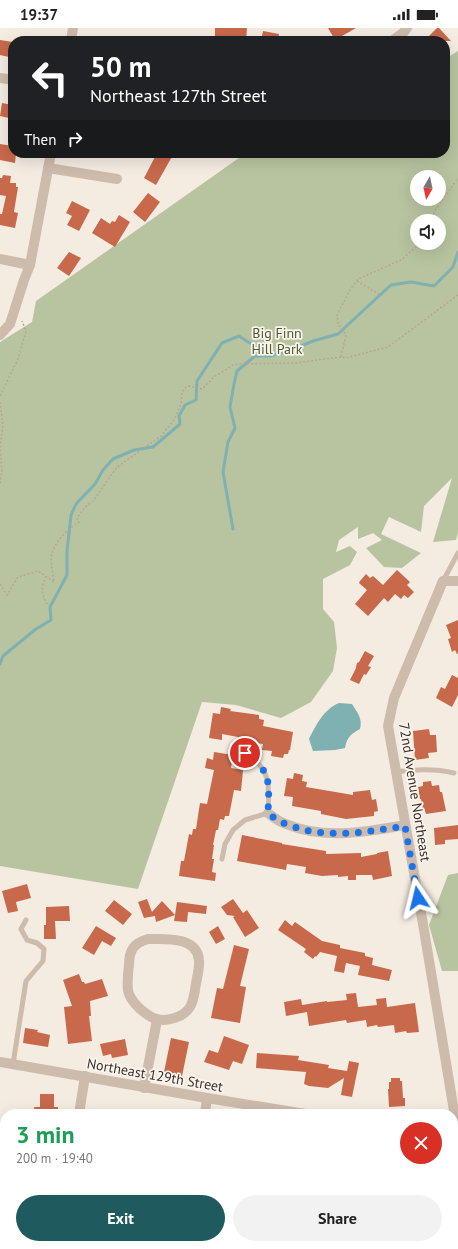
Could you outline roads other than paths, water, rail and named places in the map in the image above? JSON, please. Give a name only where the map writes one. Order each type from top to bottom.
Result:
[{"type":"street","points":[[399,36],[407,28]]},
{"type":"street","points":[[0,335],[10,324],[30,265],[50,158]]},
{"type":"street","points":[[48,168],[117,179]]},
{"type":"street","points":[[0,259],[30,265]]},
{"type":"street","points":[[443,581],[458,580]]},
{"type":"street","name":"72nd Avenue Northeast","points":[[443,581],[394,698],[388,726],[454,1109]]},
{"type":"street","points":[[268,813],[284,824],[330,834],[342,834],[405,826]]},
{"type":"street","points":[[148,939],[178,940],[195,948],[198,954],[199,962],[193,1000],[189,1009],[174,1019],[157,1020],[145,1014],[131,998],[128,990],[129,959],[132,949],[139,942],[148,939]]},
{"type":"street","points":[[144,1088],[157,1020]]},
{"type":"street","name":"Northeast 129th Street","points":[[0,1062],[85,1076],[144,1088],[275,1109]]},
{"type":"street","points":[[80,1109],[85,1076]]},
{"type":"street","points":[[206,1109],[208,1098]]},
{"type":"lane","points":[[443,581],[458,553]]},
{"type":"lane","points":[[222,859],[225,844],[233,830],[245,820],[268,813],[269,789],[266,774],[262,767],[252,758],[237,748],[232,747]]},
{"type":"lane","points":[[395,772],[423,769],[441,770],[454,773]]},
{"type":"lane","points":[[13,1065],[26,981],[43,961],[44,949],[37,943],[27,940],[21,929],[26,920]]},
{"type":"water","points":[[339,703],[352,704],[358,713],[361,722],[360,729],[350,736],[345,748],[313,751],[309,739],[325,713]]},
{"type":"waterway","points":[[0,664],[3,656],[36,629],[51,620],[50,607],[67,575],[67,551],[71,515],[76,504],[95,484],[103,470],[113,459],[134,450],[153,447],[180,424],[179,416],[185,405],[196,400],[197,381],[222,343],[239,336],[270,356],[338,334],[391,285],[411,282],[434,286],[453,267],[458,252]]},
{"type":"waterway","points":[[233,529],[223,472],[228,442],[235,428],[230,407],[234,384],[237,371],[255,356],[269,356]]},
{"type":"park label","name":"Big Finn Hill Park","points":[[277,342]]}]
